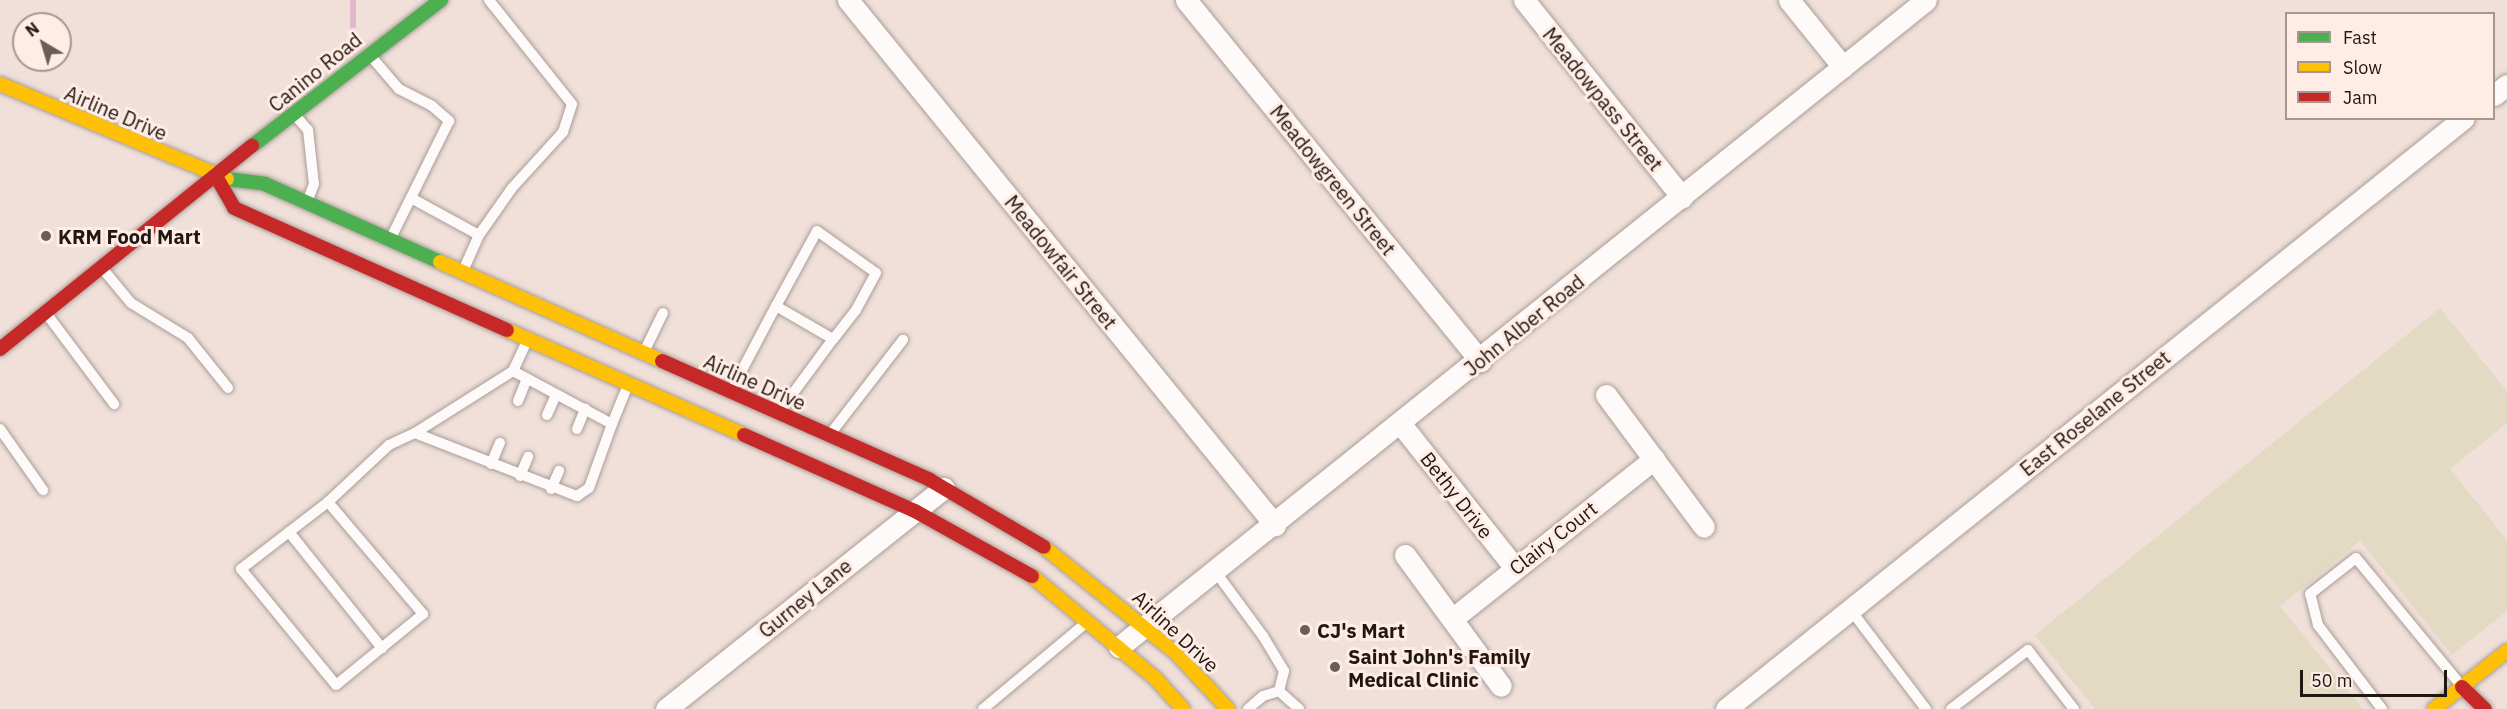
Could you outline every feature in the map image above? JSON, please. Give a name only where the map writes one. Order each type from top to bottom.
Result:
[{"type":"main road","name":"Canino Road","points":[[0,349],[217,178],[368,54],[441,0]]},
{"type":"main road","name":"Airline Drive","points":[[0,84],[217,178],[266,184],[462,273],[636,369],[915,511],[1013,563],[1052,589],[1119,647],[1183,709]]},
{"type":"main road","name":"Airline Drive","points":[[217,178],[234,208],[527,341],[729,394],[944,488],[1063,560],[1144,625],[1228,709]]},
{"type":"main road","points":[[2434,709],[2507,651]]},
{"type":"main road","points":[[2462,687],[2485,709]]},
{"type":"street","name":"Meadowfair Street","points":[[848,0],[1275,525]]},
{"type":"street","name":"Meadowgreen Street","points":[[1186,0],[1480,361]]},
{"type":"street","name":"Meadowpass Street","points":[[1524,0],[1682,197]]},
{"type":"street","points":[[1789,0],[1843,67]]},
{"type":"street","name":"John Alber Road","points":[[1119,647],[1480,361],[1926,0]]},
{"type":"street","name":"East Roselane Street","points":[[1725,709],[2461,120]]},
{"type":"street","points":[[1606,395],[1704,527]]},
{"type":"street","name":"Bethy Drive","points":[[1400,423],[1515,568]]},
{"type":"street","name":"Clairy Court","points":[[1452,619],[1654,459]]},
{"type":"street","name":"Gurney Lane","points":[[666,709],[944,488]]},
{"type":"street","points":[[1406,555],[1501,686]]},
{"type":"lane","points":[[462,273],[479,235],[512,188],[563,132],[572,104],[489,0]]},
{"type":"lane","points":[[368,54],[399,89],[432,106],[449,121],[390,241]]},
{"type":"lane","points":[[294,114],[308,130],[314,184],[307,203]]},
{"type":"lane","points":[[411,198],[479,235]]},
{"type":"lane","points":[[729,394],[817,231],[876,273],[856,310],[778,414]]},
{"type":"lane","points":[[102,268],[131,303],[188,338],[228,387]]},
{"type":"lane","points":[[776,306],[833,339]]},
{"type":"lane","points":[[46,312],[114,404]]},
{"type":"lane","points":[[415,433],[551,489],[577,496],[589,488],[612,424],[663,313]]},
{"type":"lane","points":[[829,436],[903,340]]},
{"type":"lane","points":[[328,502],[423,614],[336,685],[241,569],[328,502],[389,445],[415,433],[513,371],[527,341]]},
{"type":"lane","points":[[513,371],[612,424]]},
{"type":"lane","points":[[518,401],[527,379]]},
{"type":"lane","points":[[547,414],[556,395]]},
{"type":"lane","points":[[577,429],[585,409]]},
{"type":"lane","points":[[0,429],[43,490]]},
{"type":"lane","points":[[491,464],[500,444]]},
{"type":"lane","points":[[520,476],[528,457]]},
{"type":"lane","points":[[551,489],[559,471]]},
{"type":"lane","points":[[289,532],[382,648]]},
{"type":"lane","points":[[2382,709],[2318,625],[2310,594],[2356,558],[2462,687]]},
{"type":"lane","points":[[1215,570],[1263,636],[1284,671],[1279,691]]},
{"type":"lane","points":[[1850,609],[1926,709]]},
{"type":"lane","points":[[983,709],[1088,620]]},
{"type":"lane","points":[[1951,709],[2028,650],[2074,709]]},
{"type":"lane","points":[[1248,709],[1263,696],[1279,691]]},
{"type":"lane","points":[[1279,691],[1299,709]]},
{"type":"shaded area","points":[[2440,308],[2507,391],[2507,423],[2450,469],[2507,540],[2507,611],[2452,655],[2360,541],[2280,606],[2363,709],[2095,709],[2035,635]]},
{"type":"waterway","points":[[353,0],[353,26]]},
{"type":"traffic: fast","points":[[252,146],[441,0]]},
{"type":"traffic: fast","points":[[227,179],[265,184],[440,262]]},
{"type":"traffic: slow","points":[[0,84],[227,179]]},
{"type":"traffic: slow","points":[[440,262],[662,361]]},
{"type":"traffic: slow","points":[[507,330],[744,435]]},
{"type":"traffic: slow","points":[[1044,547],[1177,654],[1228,709]]},
{"type":"traffic: slow","points":[[1032,576],[1155,678],[1183,709]]},
{"type":"traffic: slow","points":[[2434,709],[2507,651]]},
{"type":"traffic: jam","points":[[0,349],[252,146]]},
{"type":"traffic: jam","points":[[217,178],[234,208],[507,330]]},
{"type":"traffic: jam","points":[[662,361],[930,480],[1044,547]]},
{"type":"traffic: jam","points":[[744,435],[915,511],[1032,576]]},
{"type":"traffic: jam","points":[[2462,687],[2485,709]]},
{"type":"place","name":"KRM Food Mart","points":[[46,236]]},
{"type":"place","name":"CJ's Mart","points":[[1305,630]]},
{"type":"place","name":"Saint John's Family Medical Clinic","points":[[1335,667]]}]
